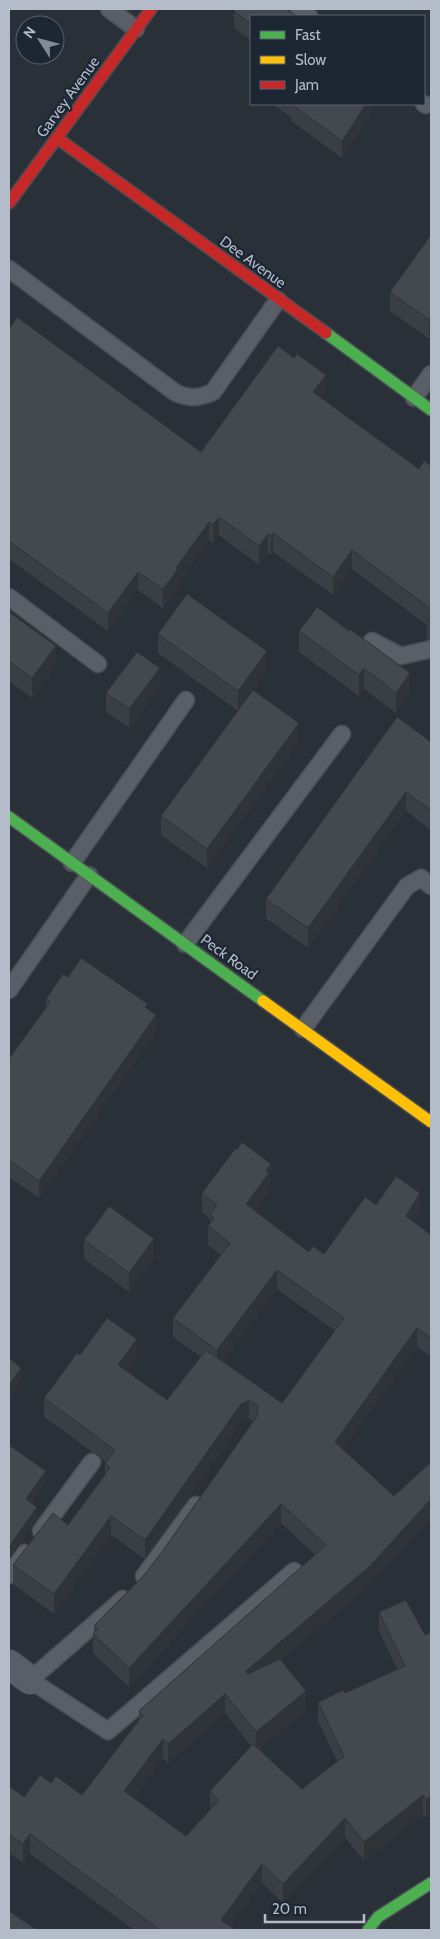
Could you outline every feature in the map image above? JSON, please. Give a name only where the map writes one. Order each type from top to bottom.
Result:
[{"type":"main road","name":"Garvey Avenue","points":[[9,203],[151,9]]},
{"type":"main road","name":"Dee Avenue","points":[[57,138],[431,410]]},
{"type":"main road","name":"Peck Road","points":[[9,817],[431,1122]]},
{"type":"main road","points":[[368,1930],[378,1917],[431,1883]]},
{"type":"lane","points":[[109,9],[136,29]]},
{"type":"lane","points":[[9,269],[176,392],[188,398],[202,397],[213,392],[278,300]]},
{"type":"lane","points":[[414,398],[431,374]]},
{"type":"lane","points":[[9,597],[98,664]]},
{"type":"lane","points":[[372,642],[401,656],[431,649]]},
{"type":"lane","points":[[72,863],[186,700]]},
{"type":"lane","points":[[185,944],[342,734]]},
{"type":"lane","points":[[9,990],[89,875]]},
{"type":"lane","points":[[303,1029],[407,886],[421,878],[431,886]]},
{"type":"lane","points":[[9,1575],[92,1462]]},
{"type":"lane","points":[[204,1492],[137,1587],[19,1672],[108,1731],[294,1571]]},
{"type":"building","points":[[236,9],[286,9],[295,15],[250,15],[250,23],[234,11]]},
{"type":"building","points":[[292,105],[365,105],[342,141]]},
{"type":"building","points":[[430,236],[431,317],[429,320],[390,292]]},
{"type":"building","points":[[17,317],[201,452],[278,346],[294,358],[297,354],[326,375],[313,392],[419,469],[424,461],[431,466],[431,609],[352,550],[333,577],[273,533],[271,536],[268,534],[259,546],[219,517],[213,525],[209,522],[163,589],[138,572],[108,613],[9,541],[9,329]]},
{"type":"building","points":[[187,594],[267,651],[238,691],[158,634]]},
{"type":"building","points":[[317,607],[410,673],[396,693],[364,668],[359,675],[299,631]]},
{"type":"building","points":[[9,612],[56,646],[32,678],[9,661]]},
{"type":"building","points":[[137,652],[160,668],[129,709],[106,693]]},
{"type":"building","points":[[253,690],[299,723],[207,849],[161,816]]},
{"type":"building","points":[[397,717],[431,742],[431,810],[406,792],[308,928],[266,899]]},
{"type":"building","points":[[81,958],[148,1004],[145,1007],[156,1015],[39,1181],[9,1160],[9,1059],[50,1002],[46,999],[63,974],[68,977]]},
{"type":"building","points":[[242,1142],[271,1164],[266,1171],[269,1173],[246,1204],[309,1252],[313,1246],[324,1254],[365,1197],[376,1205],[396,1176],[420,1193],[406,1216],[431,1235],[431,1338],[417,1328],[335,1442],[394,1496],[431,1462],[431,1499],[369,1567],[246,1671],[248,1674],[280,1659],[306,1691],[256,1732],[225,1694],[168,1744],[163,1739],[124,1791],[186,1836],[219,1800],[210,1791],[253,1744],[302,1789],[344,1756],[318,1702],[344,1690],[345,1693],[405,1666],[379,1612],[406,1600],[425,1635],[431,1632],[431,1796],[426,1799],[423,1795],[364,1842],[345,1818],[283,1884],[262,1864],[221,1920],[236,1930],[160,1930],[30,1834],[23,1844],[9,1834],[9,1786],[24,1797],[40,1775],[51,1783],[56,1776],[82,1795],[143,1715],[139,1711],[326,1545],[281,1504],[129,1668],[93,1634],[98,1629],[94,1626],[144,1575],[162,1552],[257,1416],[258,1405],[249,1400],[241,1404],[145,1540],[111,1516],[54,1594],[13,1565],[53,1513],[68,1525],[110,1468],[105,1464],[115,1450],[44,1398],[77,1353],[80,1355],[107,1318],[137,1339],[118,1365],[167,1400],[206,1350],[282,1403],[344,1318],[277,1270],[217,1350],[173,1318],[230,1243],[208,1226],[214,1218],[210,1215],[217,1205],[202,1193]]},
{"type":"building","points":[[109,1206],[154,1239],[129,1273],[84,1240]]},
{"type":"building","points":[[9,1358],[21,1368],[9,1385]]},
{"type":"building","points":[[9,1445],[46,1471],[26,1499],[37,1507],[9,1547]]},
{"type":"building","points":[[9,1911],[37,1930],[9,1930]]},
{"type":"traffic: fast","points":[[326,333],[431,410]]},
{"type":"traffic: fast","points":[[9,817],[263,1001]]},
{"type":"traffic: fast","points":[[368,1930],[378,1917],[431,1883]]},
{"type":"traffic: slow","points":[[263,1001],[431,1122]]},
{"type":"traffic: jam","points":[[9,203],[151,9]]},
{"type":"traffic: jam","points":[[57,138],[326,333]]}]
